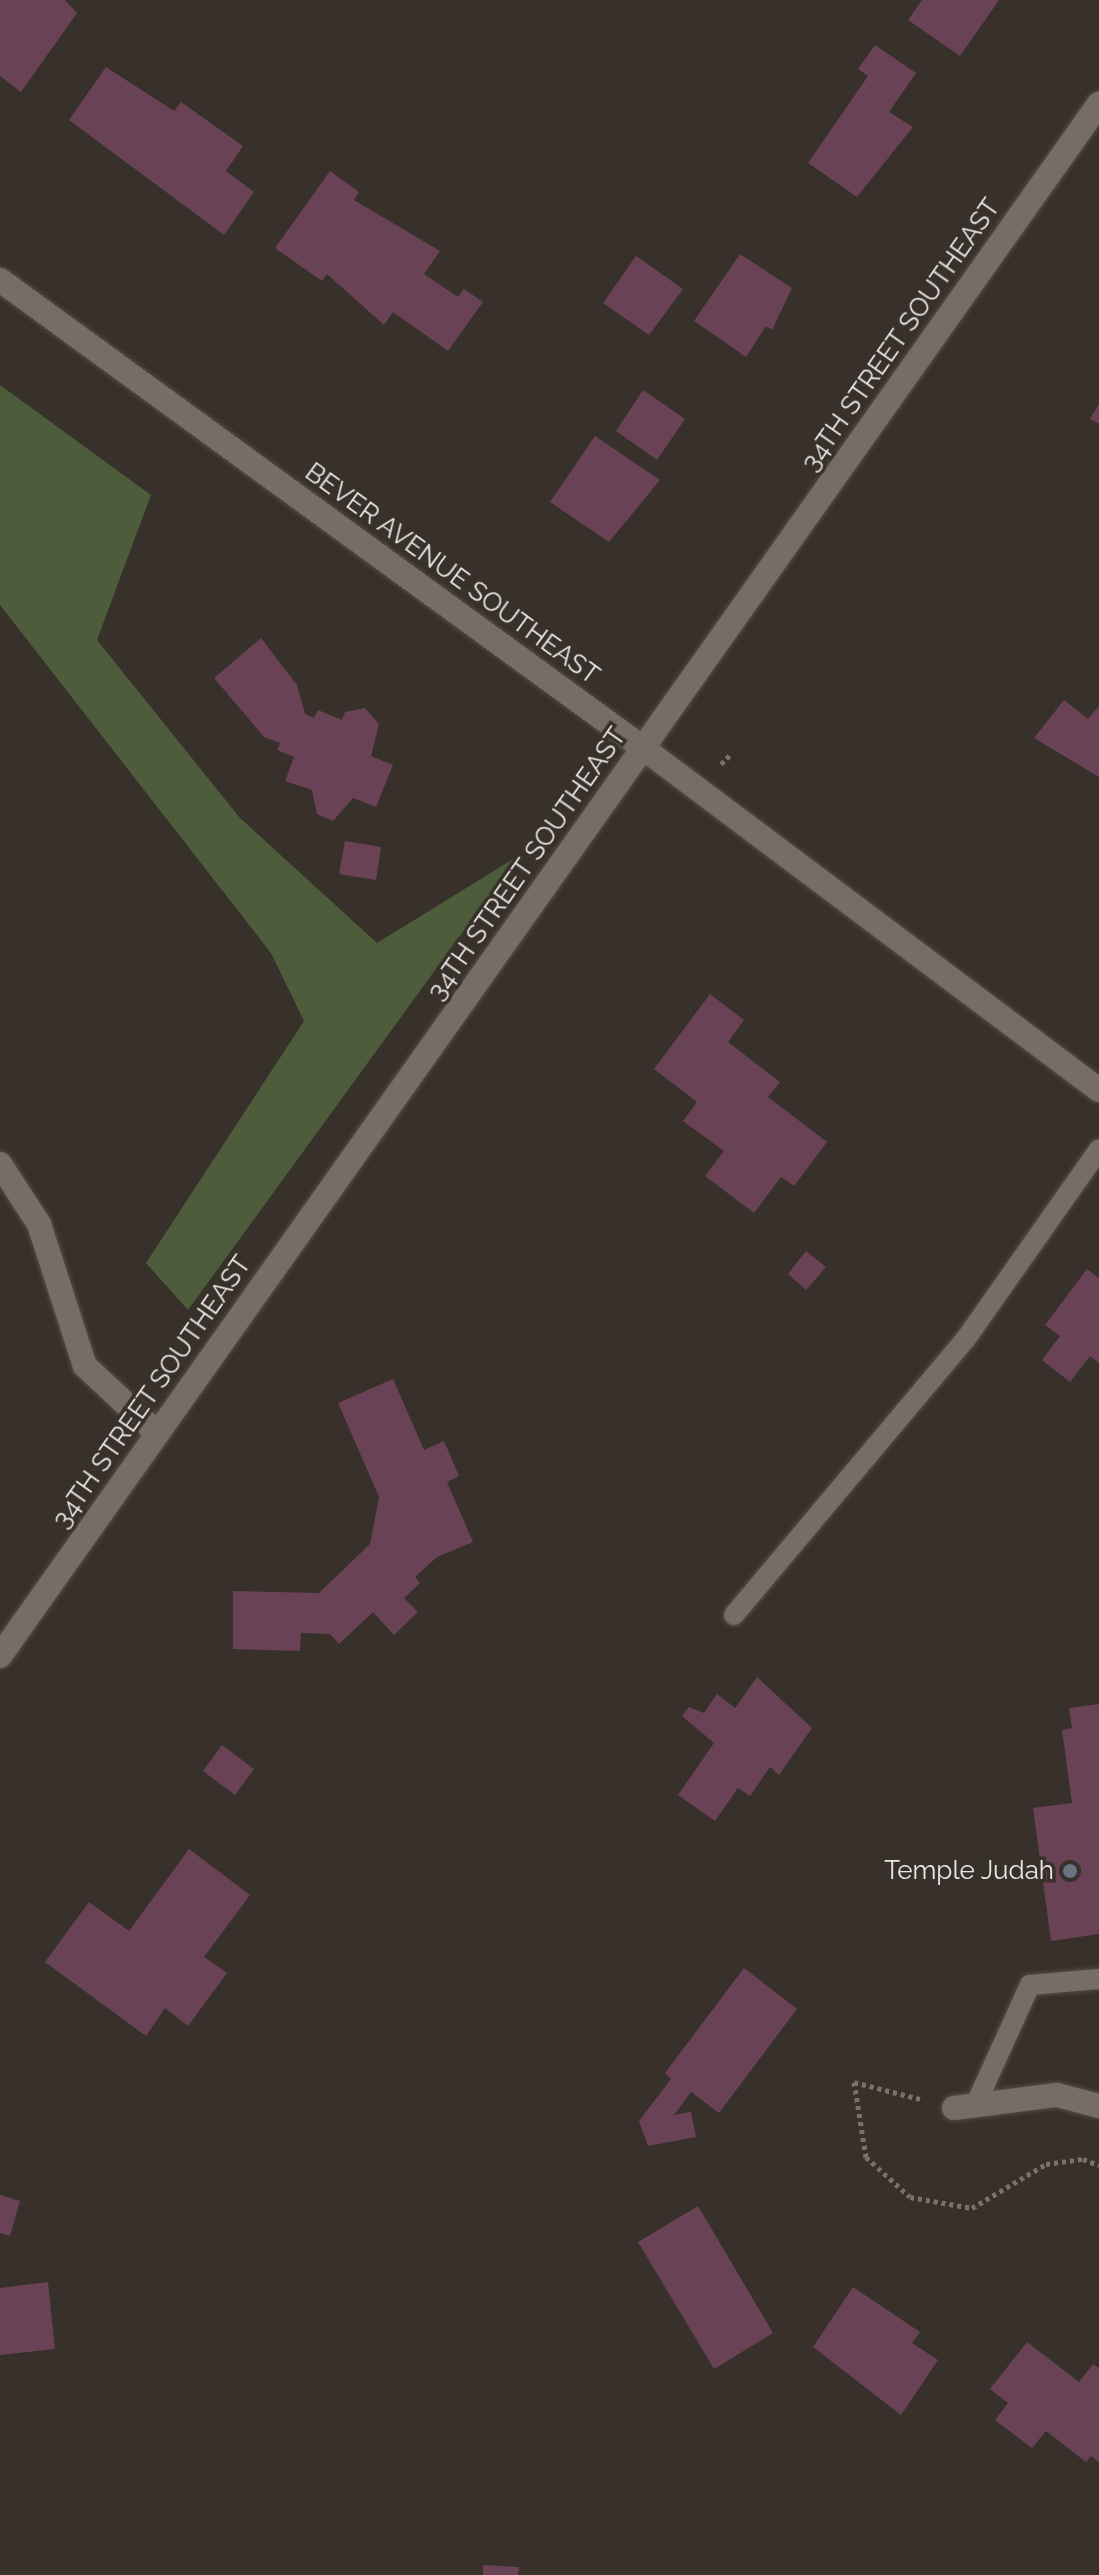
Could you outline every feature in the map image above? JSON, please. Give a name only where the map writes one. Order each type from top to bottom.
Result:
[{"type":"street","name":"34TH STREET SOUTHEAST","points":[[0,1656],[1099,104]]},
{"type":"street","name":"BEVER AVENUE SOUTHEAST","points":[[0,280],[643,748],[1099,1090]]},
{"type":"street","points":[[0,1164],[39,1224],[85,1366],[157,1433]]},
{"type":"street","points":[[964,2107],[1057,2095],[1099,2106]]},
{"type":"lane","points":[[734,1615],[965,1340],[1099,1149]]},
{"type":"lane","points":[[964,2107],[1030,1985],[1099,1979]]},
{"type":"path","points":[[721,764],[730,755]]},
{"type":"path","points":[[964,2107],[854,2082],[866,2157],[910,2197],[972,2208],[1046,2164],[1073,2159],[1099,2165]]},
{"type":"green space","points":[[0,385],[151,495],[97,640],[240,818],[377,943],[518,856],[188,1310],[146,1263],[304,1021],[271,953],[0,605]]},
{"type":"building","points":[[0,0],[65,0],[77,13],[21,92],[0,76]]},
{"type":"building","points":[[922,0],[999,0],[960,56],[908,20]]},
{"type":"building","points":[[875,45],[916,73],[889,112],[913,127],[857,197],[808,163],[868,76],[858,69]]},
{"type":"building","points":[[106,67],[174,111],[181,102],[243,146],[226,171],[254,192],[224,235],[69,120]]},
{"type":"building","points":[[330,171],[359,192],[354,200],[440,251],[424,274],[458,297],[464,289],[483,302],[448,351],[393,312],[384,325],[327,274],[322,281],[275,248]]},
{"type":"building","points":[[740,254],[792,288],[772,330],[766,326],[746,357],[694,321]]},
{"type":"building","points":[[636,256],[683,289],[649,335],[603,303]]},
{"type":"building","points":[[643,390],[685,419],[657,460],[616,431]]},
{"type":"building","points":[[1099,404],[1099,424],[1090,419]]},
{"type":"building","points":[[595,436],[660,480],[609,542],[550,502]]},
{"type":"building","points":[[261,638],[297,685],[305,714],[314,718],[318,710],[342,720],[345,712],[365,708],[379,724],[371,756],[393,765],[376,807],[353,798],[333,821],[317,814],[312,790],[285,781],[294,757],[277,750],[280,743],[264,737],[214,678]]},
{"type":"building","points":[[1064,700],[1088,719],[1099,706],[1099,777],[1034,738]]},
{"type":"building","points":[[345,841],[381,847],[376,880],[339,874]]},
{"type":"building","points":[[710,994],[744,1020],[728,1042],[780,1082],[768,1097],[827,1142],[794,1186],[781,1177],[754,1213],[705,1176],[724,1151],[683,1121],[697,1102],[654,1069]]},
{"type":"building","points":[[806,1251],[826,1267],[806,1290],[788,1274]]},
{"type":"building","points":[[1087,1269],[1099,1278],[1099,1363],[1090,1356],[1070,1382],[1042,1360],[1060,1336],[1045,1325]]},
{"type":"building","points":[[393,1379],[424,1450],[444,1441],[459,1476],[447,1482],[473,1542],[437,1557],[415,1577],[420,1583],[404,1598],[418,1612],[394,1635],[373,1612],[339,1644],[330,1634],[301,1633],[300,1651],[233,1649],[233,1591],[319,1593],[370,1544],[379,1497],[338,1403]]},
{"type":"building","points":[[757,1677],[812,1728],[779,1775],[770,1767],[750,1796],[738,1788],[715,1821],[678,1795],[714,1743],[682,1716],[689,1707],[704,1713],[717,1694],[735,1708]]},
{"type":"building","name":"Temple Judah","points":[[1099,1704],[1099,1934],[1051,1941],[1033,1808],[1072,1803],[1062,1730],[1072,1728],[1069,1708]]},
{"type":"building","points":[[222,1745],[254,1769],[235,1795],[203,1771]]},
{"type":"building","points":[[189,1849],[250,1895],[204,1957],[227,1973],[188,2026],[165,2008],[146,2036],[45,1962],[89,1902],[129,1931]]},
{"type":"building","points":[[744,1968],[797,2009],[719,2113],[691,2092],[674,2115],[691,2112],[696,2137],[648,2146],[639,2121],[671,2079],[665,2073]]},
{"type":"building","points":[[0,2195],[20,2201],[10,2236],[0,2233]]},
{"type":"building","points":[[698,2206],[773,2333],[714,2369],[638,2242]]},
{"type":"building","points":[[48,2282],[55,2349],[0,2355],[0,2288]]},
{"type":"building","points":[[853,2287],[920,2332],[912,2343],[938,2360],[901,2415],[813,2347]]},
{"type":"building","points":[[1027,2342],[1079,2382],[1093,2364],[1099,2368],[1099,2462],[1091,2456],[1086,2462],[1046,2431],[1032,2448],[995,2420],[1008,2403],[990,2389]]},
{"type":"building","points":[[483,2565],[519,2567],[518,2575],[483,2575]]},
{"type":"place","name":"Temple Judah","points":[[1070,1871]]}]
